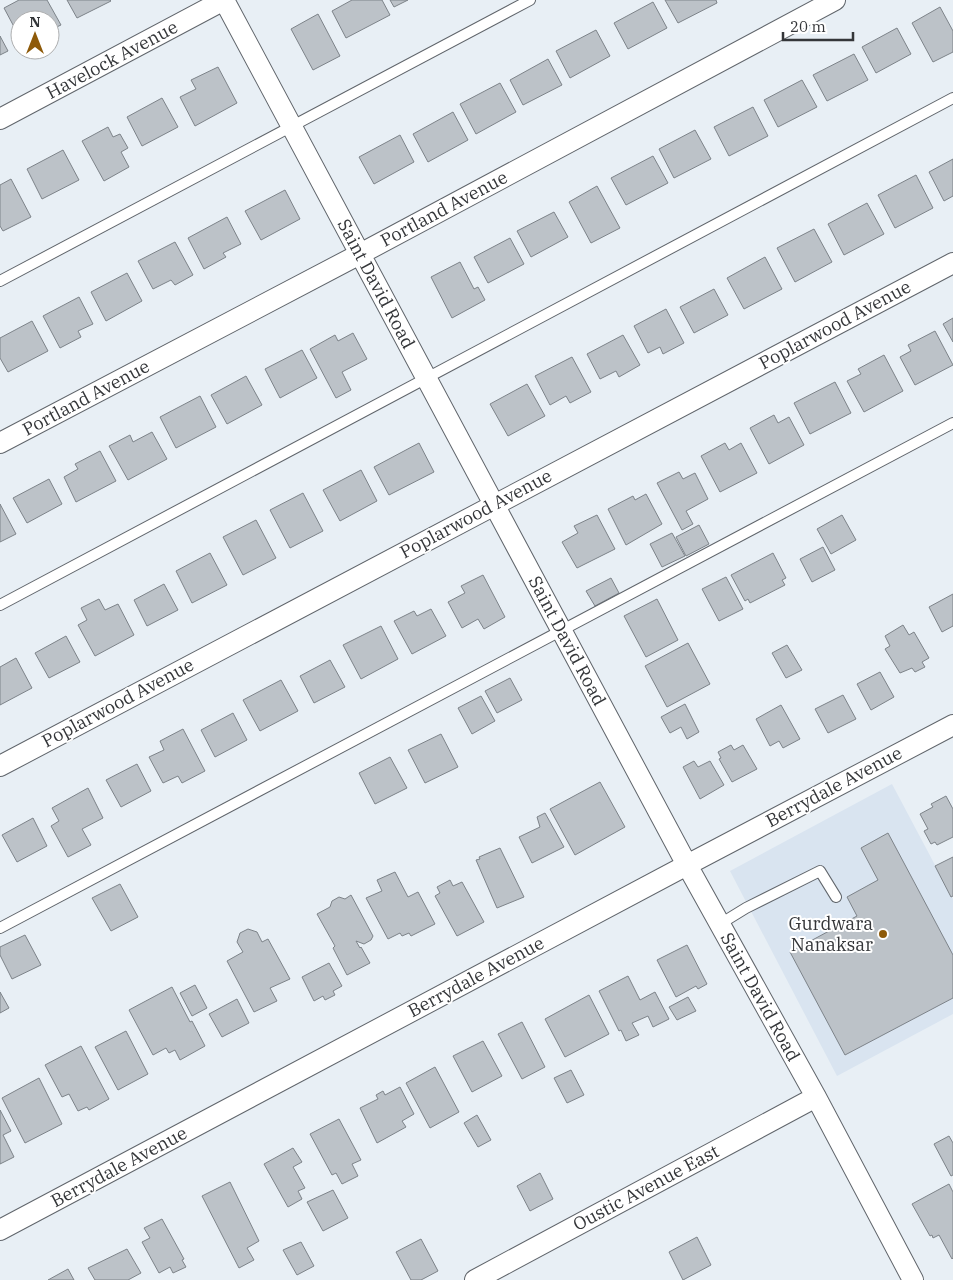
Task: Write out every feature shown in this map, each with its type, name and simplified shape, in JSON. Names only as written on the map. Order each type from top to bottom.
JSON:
[{"type":"street","name":"Havelock Avenue","points":[[0,120],[224,0]]},
{"type":"street","name":"Saint David Road","points":[[224,0],[561,631],[687,865],[816,1097],[913,1280]]},
{"type":"street","name":"Portland Avenue","points":[[0,444],[835,0]]},
{"type":"street","name":"Poplarwood Avenue","points":[[0,766],[953,263]]},
{"type":"street","name":"Berrydale Avenue","points":[[0,1230],[953,725]]},
{"type":"street","name":"Oustic Avenue East","points":[[475,1280],[816,1097]]},
{"type":"lane","points":[[0,281],[530,0]]},
{"type":"lane","points":[[0,605],[953,98]]},
{"type":"lane","points":[[0,928],[953,422]]},
{"type":"lane","points":[[720,924],[746,908],[820,871],[836,896]]},
{"type":"shaded area","points":[[892,784],[953,899],[953,1014],[837,1076],[730,871]]},
{"type":"building","points":[[19,0],[47,0],[53,10],[10,10],[10,19],[4,8]]},
{"type":"building","points":[[67,0],[110,0],[111,1],[77,18]]},
{"type":"building","points":[[352,0],[382,0],[390,15],[346,38],[332,11]]},
{"type":"building","points":[[390,0],[408,0],[394,7]]},
{"type":"building","points":[[665,0],[716,0],[717,3],[678,23]]},
{"type":"building","points":[[653,2],[667,28],[628,49],[614,23]]},
{"type":"building","points":[[940,7],[953,31],[953,52],[933,62],[912,23]]},
{"type":"building","points":[[318,14],[340,56],[313,70],[291,29]]},
{"type":"building","points":[[897,28],[911,54],[876,73],[862,47]]},
{"type":"building","points":[[596,30],[610,56],[570,78],[556,51]]},
{"type":"building","points":[[0,36],[8,51],[0,55]]},
{"type":"building","points":[[854,54],[868,80],[827,101],[813,75]]},
{"type":"building","points":[[548,59],[562,85],[523,105],[510,80]]},
{"type":"building","points":[[218,67],[237,103],[195,126],[180,97],[196,89],[191,80]]},
{"type":"building","points":[[802,80],[817,107],[778,127],[764,100]]},
{"type":"building","points":[[500,83],[516,112],[476,134],[460,104]]},
{"type":"building","points":[[162,98],[178,127],[142,146],[127,117]]},
{"type":"building","points":[[753,107],[768,136],[729,156],[714,127]]},
{"type":"building","points":[[453,112],[468,140],[428,162],[413,134]]},
{"type":"building","points":[[108,127],[113,137],[120,134],[128,148],[121,152],[129,167],[104,181],[82,141]]},
{"type":"building","points":[[695,130],[711,159],[674,178],[659,149]]},
{"type":"building","points":[[400,135],[414,162],[374,184],[359,157]]},
{"type":"building","points":[[63,150],[79,180],[42,199],[27,169]]},
{"type":"building","points":[[653,156],[668,183],[626,205],[611,178]]},
{"type":"building","points":[[953,159],[953,196],[944,201],[929,172]]},
{"type":"building","points":[[916,175],[933,208],[895,228],[878,195]]},
{"type":"building","points":[[11,179],[31,217],[3,231],[0,226],[0,185]]},
{"type":"building","points":[[597,186],[620,228],[591,243],[569,202]]},
{"type":"building","points":[[285,190],[300,219],[261,240],[245,211]]},
{"type":"building","points":[[867,203],[884,234],[844,255],[828,224]]},
{"type":"building","points":[[554,212],[568,237],[531,257],[517,231]]},
{"type":"building","points":[[227,217],[241,244],[223,253],[226,257],[204,269],[188,238]]},
{"type":"building","points":[[814,229],[832,262],[795,282],[777,248]]},
{"type":"building","points":[[510,238],[524,264],[488,283],[474,257]]},
{"type":"building","points":[[175,242],[193,275],[175,285],[171,280],[153,289],[138,261]]},
{"type":"building","points":[[765,257],[782,289],[744,309],[727,278]]},
{"type":"building","points":[[460,262],[474,289],[478,287],[485,300],[452,318],[431,277]]},
{"type":"building","points":[[127,273],[142,301],[106,321],[91,292]]},
{"type":"building","points":[[714,289],[728,315],[694,333],[680,307]]},
{"type":"building","points":[[79,297],[93,324],[78,331],[81,337],[60,348],[43,316]]},
{"type":"building","points":[[666,309],[684,343],[663,354],[660,347],[648,353],[634,326]]},
{"type":"building","points":[[953,318],[953,342],[943,324]]},
{"type":"building","points":[[32,321],[48,351],[8,372],[0,358],[0,338]]},
{"type":"building","points":[[935,331],[953,365],[915,385],[900,357],[911,351],[908,345]]},
{"type":"building","points":[[353,333],[367,359],[342,372],[351,390],[336,398],[310,349],[335,335],[338,341]]},
{"type":"building","points":[[623,335],[640,365],[619,377],[616,371],[600,379],[587,354]]},
{"type":"building","points":[[302,350],[317,378],[280,398],[265,369]]},
{"type":"building","points":[[884,355],[903,391],[864,412],[847,381],[861,374],[858,369]]},
{"type":"building","points":[[572,357],[591,392],[570,403],[566,396],[550,405],[535,376]]},
{"type":"building","points":[[246,376],[262,405],[227,424],[211,395]]},
{"type":"building","points":[[835,382],[851,413],[810,434],[794,403]]},
{"type":"building","points":[[527,384],[545,416],[508,436],[490,404]]},
{"type":"building","points":[[200,396],[216,427],[176,448],[160,417]]},
{"type":"building","points":[[774,415],[778,423],[789,417],[804,445],[769,464],[750,428]]},
{"type":"building","points":[[152,432],[167,459],[128,480],[109,446],[130,435],[133,442]]},
{"type":"building","points":[[419,443],[434,472],[389,495],[374,467]]},
{"type":"building","points":[[725,443],[729,450],[741,443],[757,473],[720,492],[701,456]]},
{"type":"building","points":[[100,451],[116,481],[76,502],[64,477],[78,469],[75,464]]},
{"type":"building","points":[[361,470],[377,501],[340,521],[323,490]]},
{"type":"building","points":[[679,472],[683,479],[695,473],[708,499],[686,511],[693,524],[682,530],[657,483]]},
{"type":"building","points":[[49,479],[62,504],[27,523],[13,498]]},
{"type":"building","points":[[303,493],[323,531],[290,548],[270,510]]},
{"type":"building","points":[[646,494],[662,524],[626,545],[608,509],[633,496],[635,500]]},
{"type":"building","points":[[0,504],[16,534],[0,542]]},
{"type":"building","points":[[597,515],[615,549],[577,568],[562,542],[578,533],[574,526]]},
{"type":"building","points":[[842,515],[856,540],[831,554],[817,529]]},
{"type":"building","points":[[256,520],[276,558],[243,575],[223,537]]},
{"type":"building","points":[[699,525],[709,544],[686,556],[676,537]]},
{"type":"building","points":[[672,533],[685,556],[662,567],[650,544]]},
{"type":"building","points":[[823,547],[835,570],[812,582],[800,559]]},
{"type":"building","points":[[210,553],[227,585],[192,603],[176,571]]},
{"type":"building","points":[[773,553],[786,578],[782,580],[785,585],[750,603],[748,599],[745,601],[731,575]]},
{"type":"building","points":[[483,575],[505,617],[484,629],[478,619],[462,628],[448,602],[465,593],[461,586]]},
{"type":"building","points":[[726,577],[743,609],[719,621],[702,589]]},
{"type":"building","points":[[611,578],[619,593],[595,606],[586,591]]},
{"type":"building","points":[[164,584],[178,610],[147,626],[134,600]]},
{"type":"building","points":[[953,594],[953,626],[942,632],[929,607]]},
{"type":"building","points":[[99,599],[105,610],[118,604],[134,635],[95,656],[78,625],[87,620],[81,608]]},
{"type":"building","points":[[657,599],[678,640],[646,657],[624,616]]},
{"type":"building","points":[[431,609],[446,636],[412,654],[394,621],[414,611],[417,616]]},
{"type":"building","points":[[903,625],[909,635],[914,632],[929,658],[922,662],[925,667],[915,672],[912,668],[900,673],[885,649],[890,646],[885,636]]},
{"type":"building","points":[[381,626],[398,659],[361,679],[343,645]]},
{"type":"building","points":[[66,636],[80,662],[49,678],[35,653]]},
{"type":"building","points":[[688,643],[710,684],[667,707],[645,666]]},
{"type":"building","points":[[787,645],[802,670],[786,678],[772,653]]},
{"type":"building","points":[[16,658],[32,688],[0,705],[0,667]]},
{"type":"building","points":[[330,660],[345,687],[314,703],[300,676]]},
{"type":"building","points":[[880,672],[894,697],[871,710],[857,684]]},
{"type":"building","points":[[510,678],[522,700],[497,713],[485,691]]},
{"type":"building","points":[[281,680],[298,711],[260,731],[243,700]]},
{"type":"building","points":[[843,695],[856,719],[828,733],[815,709]]},
{"type":"building","points":[[481,696],[495,721],[472,734],[458,708]]},
{"type":"building","points":[[685,704],[699,732],[687,739],[681,727],[670,733],[661,717]]},
{"type":"building","points":[[781,705],[800,739],[783,748],[779,741],[770,746],[756,719]]},
{"type":"building","points":[[233,713],[247,740],[215,757],[201,730]]},
{"type":"building","points":[[183,729],[205,771],[182,783],[178,776],[163,783],[149,757],[164,750],[160,741]]},
{"type":"building","points":[[441,734],[458,767],[425,783],[408,750]]},
{"type":"building","points":[[731,745],[734,750],[743,745],[757,769],[732,782],[719,759],[721,758],[718,752]]},
{"type":"building","points":[[390,757],[407,788],[375,804],[359,773]]},
{"type":"building","points":[[694,761],[698,767],[710,761],[724,785],[700,799],[683,767]]},
{"type":"building","points":[[137,764],[151,791],[121,807],[106,780]]},
{"type":"building","points":[[600,782],[625,827],[575,855],[550,809]]},
{"type":"building","points":[[88,788],[103,818],[82,829],[91,845],[68,857],[51,826],[59,821],[52,808]]},
{"type":"building","points":[[946,796],[953,809],[953,837],[937,845],[935,842],[931,844],[924,831],[928,829],[920,814],[933,807],[931,804]]},
{"type":"building","points":[[545,813],[564,847],[532,863],[519,837],[540,827],[537,817]]},
{"type":"building","points":[[33,818],[47,846],[17,862],[2,835]]},
{"type":"building","name":"Gurdwara Nanaksar","points":[[888,833],[953,955],[953,998],[845,1055],[790,952],[857,916],[847,897],[878,880],[861,848]]},
{"type":"building","points":[[500,848],[524,897],[497,908],[476,860]]},
{"type":"building","points":[[953,857],[953,896],[951,897],[935,866]]},
{"type":"building","points":[[395,872],[408,897],[418,892],[435,924],[411,936],[409,933],[402,936],[400,933],[388,939],[366,898],[382,891],[377,880]]},
{"type":"building","points":[[450,880],[453,886],[462,882],[484,922],[457,936],[435,896],[440,893],[437,887]]},
{"type":"building","points":[[120,884],[138,917],[111,931],[92,898]]},
{"type":"building","points":[[351,895],[373,936],[371,940],[364,944],[356,941],[370,963],[347,975],[333,948],[335,946],[317,914],[330,907],[332,901],[339,897],[345,899]]},
{"type":"building","points":[[248,929],[257,932],[262,942],[268,939],[290,979],[270,988],[277,1001],[254,1012],[227,961],[243,952],[237,942],[240,933]]},
{"type":"building","points":[[25,935],[41,965],[12,979],[0,955],[0,947]]},
{"type":"building","points":[[687,945],[707,984],[698,989],[696,986],[676,997],[657,960]]},
{"type":"building","points":[[329,963],[342,986],[333,991],[335,995],[325,1000],[323,996],[314,1001],[302,977]]},
{"type":"building","points":[[628,976],[640,1000],[655,992],[669,1019],[653,1027],[648,1016],[632,1023],[639,1035],[626,1041],[599,991]]},
{"type":"building","points":[[195,985],[207,1008],[192,1016],[180,993]]},
{"type":"building","points":[[172,987],[205,1046],[180,1060],[175,1050],[169,1053],[166,1048],[153,1055],[129,1010]]},
{"type":"building","points":[[0,992],[9,1008],[0,1013]]},
{"type":"building","points":[[589,995],[609,1034],[565,1057],[545,1019]]},
{"type":"building","points":[[688,997],[696,1011],[677,1020],[669,1007]]},
{"type":"building","points":[[237,999],[249,1023],[222,1037],[209,1014]]},
{"type":"building","points":[[522,1022],[545,1067],[522,1079],[498,1034]]},
{"type":"building","points":[[126,1031],[148,1074],[118,1090],[95,1047]]},
{"type":"building","points":[[483,1041],[502,1076],[472,1092],[453,1056]]},
{"type":"building","points":[[81,1046],[109,1099],[89,1110],[87,1107],[78,1111],[69,1094],[62,1097],[45,1065]]},
{"type":"building","points":[[435,1067],[459,1112],[430,1128],[406,1083]]},
{"type":"building","points":[[571,1070],[584,1095],[567,1103],[554,1078]]},
{"type":"building","points":[[39,1078],[62,1124],[25,1143],[2,1098]]},
{"type":"building","points":[[400,1087],[414,1114],[402,1121],[406,1127],[377,1143],[360,1108],[378,1099],[376,1095],[383,1091],[385,1095]]},
{"type":"building","points":[[0,1110],[11,1131],[3,1135],[14,1157],[0,1164]]},
{"type":"building","points":[[477,1115],[491,1140],[478,1147],[464,1123]]},
{"type":"building","points":[[339,1119],[361,1160],[352,1164],[358,1176],[342,1184],[336,1173],[332,1175],[310,1134]]},
{"type":"building","points":[[949,1136],[953,1143],[953,1175],[951,1176],[934,1144]]},
{"type":"building","points":[[293,1148],[302,1162],[293,1167],[305,1188],[298,1191],[302,1199],[288,1207],[264,1164]]},
{"type":"building","points":[[540,1173],[553,1199],[530,1211],[517,1186]]},
{"type":"building","points":[[230,1182],[259,1241],[247,1248],[254,1260],[239,1268],[202,1196]]},
{"type":"building","points":[[949,1184],[953,1192],[952,1259],[939,1235],[933,1238],[932,1235],[930,1236],[912,1204]]},
{"type":"building","points":[[333,1190],[348,1218],[323,1231],[307,1202]]},
{"type":"building","points":[[162,1219],[184,1259],[182,1260],[186,1267],[173,1273],[170,1267],[159,1273],[142,1242],[150,1238],[144,1228]]},
{"type":"building","points":[[697,1237],[711,1265],[683,1280],[669,1252]]},
{"type":"building","points":[[421,1239],[438,1271],[421,1280],[411,1280],[396,1252]]},
{"type":"building","points":[[301,1242],[314,1266],[297,1275],[283,1250]]},
{"type":"building","points":[[127,1249],[141,1273],[128,1280],[95,1280],[88,1268]]},
{"type":"building","points":[[68,1269],[74,1280],[48,1280]]},
{"type":"place","name":"Gurdwara Nanaksar","points":[[883,934]]}]
